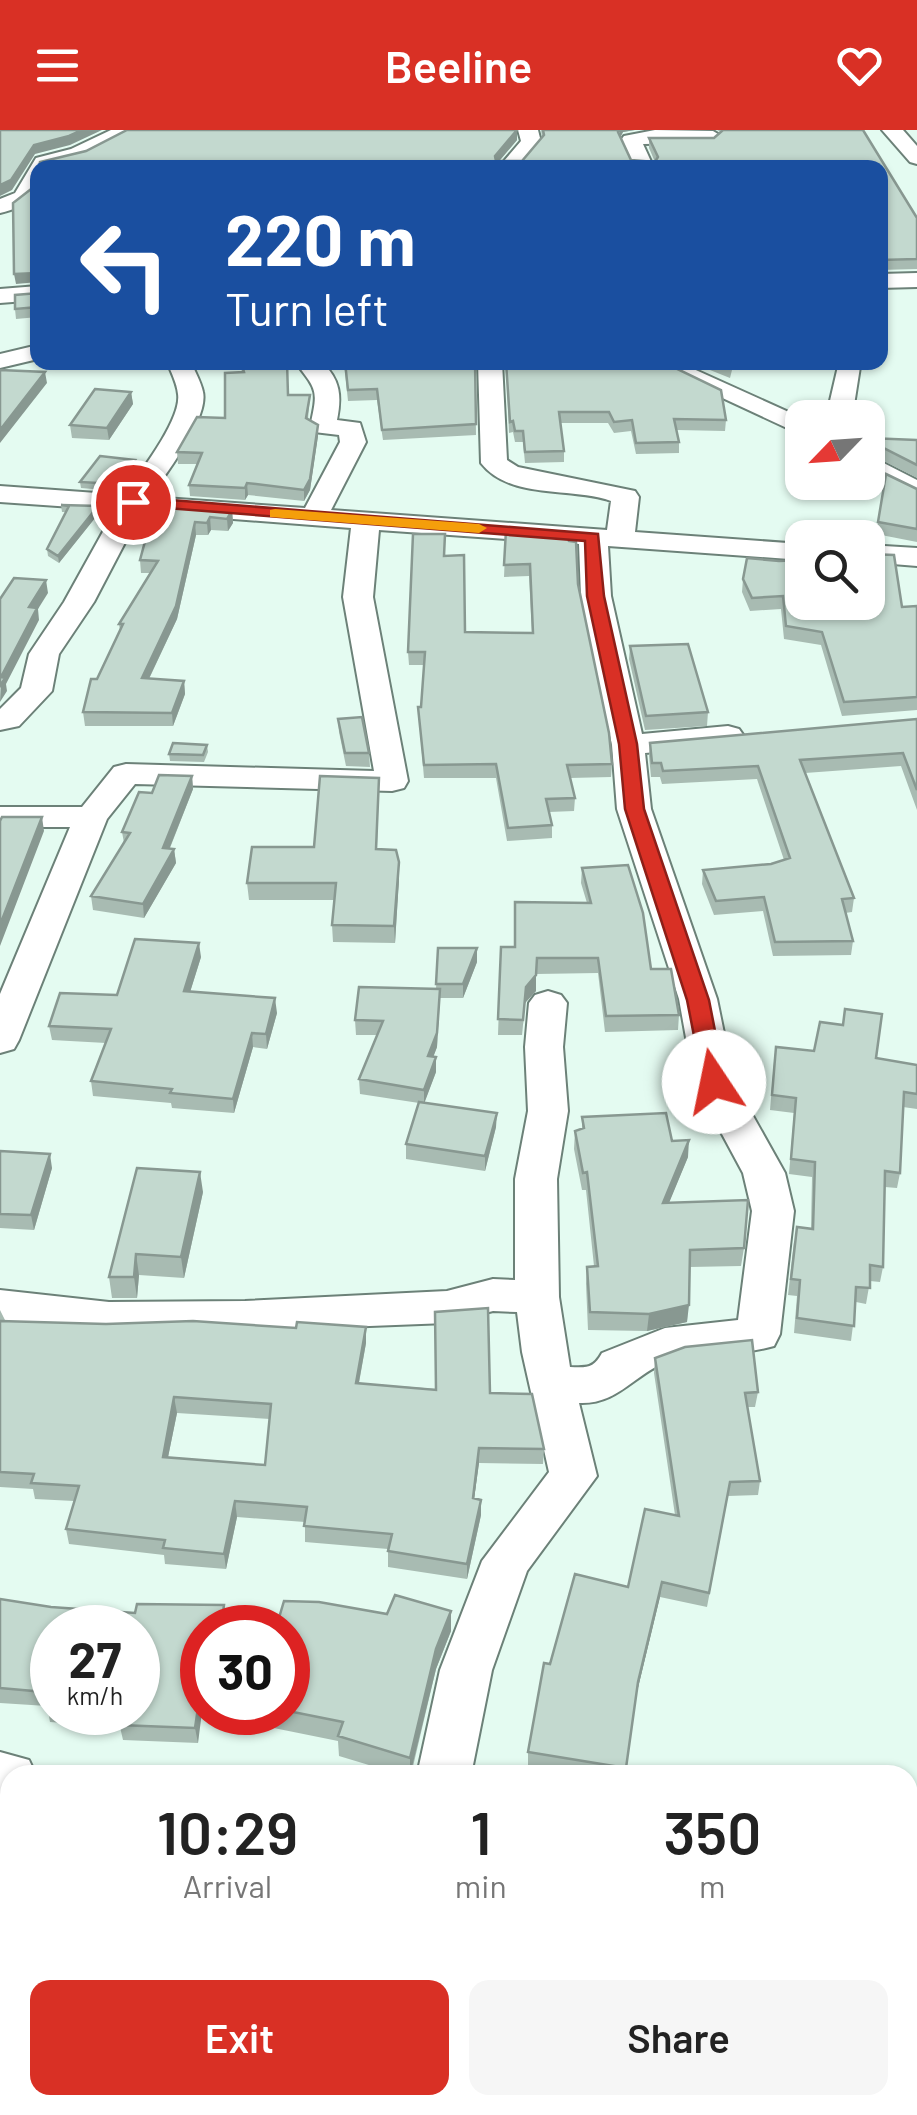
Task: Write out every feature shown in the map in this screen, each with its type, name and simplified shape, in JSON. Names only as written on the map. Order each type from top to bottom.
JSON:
[{"type":"street","points":[[52,160],[78,153],[126,130]]},
{"type":"street","points":[[515,160],[531,142],[528,130]]},
{"type":"street","points":[[892,130],[917,158]]},
{"type":"street","points":[[640,160],[630,140],[660,136],[716,140]]},
{"type":"street","points":[[0,208],[30,201]]},
{"type":"street","points":[[888,281],[917,283]]},
{"type":"street","points":[[0,296],[30,294]]},
{"type":"street","points":[[0,361],[30,354]]},
{"type":"street","points":[[0,720],[8,719],[36,690],[44,654],[80,602],[133,502],[168,452],[191,403],[182,370]]},
{"type":"street","points":[[314,516],[353,442],[351,428],[324,427],[326,379],[316,370]]},
{"type":"street","points":[[490,370],[494,463],[517,476],[603,487],[625,497],[606,539],[596,596],[628,744],[634,809],[698,1000],[714,1082],[764,1173],[773,1211],[758,1334],[665,1344],[618,1365],[613,1376],[592,1386],[552,1384]]},
{"type":"street","points":[[675,370],[785,419]]},
{"type":"street","points":[[842,400],[848,370]]},
{"type":"street","points":[[885,473],[917,492]]},
{"type":"street","points":[[0,494],[785,551]]},
{"type":"street","points":[[0,1040],[91,817],[126,774],[392,781],[358,598],[366,520]]},
{"type":"street","points":[[885,555],[917,556]]},
{"type":"street","points":[[628,744],[760,734]]},
{"type":"street","points":[[0,816],[91,817]]},
{"type":"street","points":[[446,1765],[466,1670],[506,1561],[573,1476],[537,1297],[536,1179],[548,1111],[544,1047],[548,1002]]},
{"type":"street","points":[[0,1306],[108,1319],[245,1317],[446,1307],[492,1295],[537,1297]]},
{"type":"building","points":[[0,130],[82,130],[34,145],[11,180],[0,185]]},
{"type":"building","points":[[127,130],[517,130],[496,160],[48,160],[86,151]]},
{"type":"building","points":[[543,130],[618,132],[631,160],[523,160],[544,135]]},
{"type":"building","points":[[723,130],[863,130],[881,160],[656,160],[649,138],[714,138]]},
{"type":"building","points":[[888,171],[917,218],[917,259],[888,260]]},
{"type":"building","points":[[30,190],[30,273],[14,274],[13,203]]},
{"type":"building","points":[[30,294],[30,308],[15,309],[15,295]]},
{"type":"building","points":[[0,370],[45,372],[0,430]]},
{"type":"building","points":[[287,370],[288,395],[310,395],[306,418],[318,425],[310,479],[304,490],[247,483],[245,488],[189,485],[202,453],[177,452],[197,417],[225,418],[225,373]]},
{"type":"building","points":[[346,370],[475,370],[476,424],[382,430],[377,389],[348,390]]},
{"type":"building","points":[[507,370],[680,370],[721,390],[726,420],[674,419],[679,442],[636,443],[632,420],[614,422],[609,412],[559,412],[564,451],[525,452],[523,431],[515,431],[513,421],[510,422]]},
{"type":"building","points":[[95,389],[131,392],[107,428],[70,425]]},
{"type":"building","points":[[885,439],[917,440],[917,465],[885,449]]},
{"type":"building","points":[[100,456],[135,460],[116,484],[80,482]]},
{"type":"building","points":[[886,474],[917,489],[917,529],[878,520],[882,500],[885,500]]},
{"type":"building","points":[[61,505],[98,506],[58,556],[47,549],[69,506]]},
{"type":"building","points":[[162,505],[232,510],[227,519],[210,517],[207,523],[195,522],[176,606],[142,678],[184,681],[172,713],[83,712],[91,679],[97,679],[123,624],[119,624],[158,561],[140,560],[147,534]]},
{"type":"building","points":[[506,530],[569,535],[569,541],[576,542],[578,584],[609,733],[612,764],[567,765],[575,798],[546,799],[552,825],[508,828],[496,764],[424,765],[418,707],[425,652],[408,652],[413,534],[445,534],[444,556],[464,555],[465,632],[533,633],[530,564],[504,565]]},
{"type":"building","points":[[885,555],[894,555],[902,607],[917,606],[917,697],[844,702],[822,632],[786,626],[785,620],[885,620]]},
{"type":"building","points":[[747,558],[785,561],[785,616],[783,596],[752,598],[743,579]]},
{"type":"building","points":[[14,578],[46,580],[29,607],[37,608],[0,686],[0,599]]},
{"type":"building","points":[[688,644],[708,712],[646,716],[630,646]]},
{"type":"building","points":[[362,717],[369,753],[345,753],[338,719]]},
{"type":"building","points":[[917,719],[917,790],[903,753],[800,760],[854,898],[842,899],[853,941],[775,942],[764,897],[716,901],[703,870],[771,864],[790,858],[758,766],[663,771],[661,763],[652,763],[650,743]]},
{"type":"building","points":[[173,743],[207,745],[203,755],[169,754]]},
{"type":"building","points":[[159,775],[192,776],[163,848],[174,849],[143,904],[91,896],[130,833],[122,832],[139,792],[152,793]]},
{"type":"building","points":[[320,776],[379,778],[376,849],[396,850],[399,862],[394,926],[332,925],[336,883],[247,883],[252,847],[314,847]]},
{"type":"building","points":[[2,817],[42,817],[0,925],[0,821]]},
{"type":"building","points":[[628,865],[643,913],[651,969],[671,969],[679,1015],[606,1016],[598,958],[537,958],[536,975],[526,987],[523,1020],[498,1019],[501,947],[515,947],[515,902],[591,903],[582,868]]},
{"type":"building","points":[[135,939],[199,943],[184,991],[275,998],[266,1034],[252,1033],[233,1099],[91,1081],[111,1029],[49,1026],[60,993],[117,995]]},
{"type":"building","points":[[438,948],[477,948],[463,984],[436,984]]},
{"type":"building","points":[[359,987],[440,989],[437,1033],[428,1056],[436,1057],[424,1090],[359,1079],[383,1021],[355,1020]]},
{"type":"building","points":[[845,1009],[882,1014],[876,1058],[917,1065],[917,1094],[904,1092],[900,1173],[885,1171],[883,1267],[870,1265],[870,1288],[856,1287],[854,1326],[797,1318],[800,1280],[791,1279],[797,1227],[813,1229],[815,1162],[791,1159],[796,1098],[772,1095],[776,1047],[814,1051],[820,1022],[843,1025]]},
{"type":"building","points":[[419,1102],[497,1113],[485,1156],[406,1144]]},
{"type":"building","points":[[666,1113],[672,1141],[689,1140],[663,1203],[748,1200],[744,1248],[690,1250],[689,1305],[649,1314],[590,1312],[587,1267],[598,1266],[587,1172],[583,1173],[575,1131],[584,1128],[582,1117]]},
{"type":"building","points":[[0,1151],[50,1154],[31,1215],[0,1214]]},
{"type":"building","points":[[137,1168],[200,1172],[181,1257],[136,1254],[134,1277],[109,1277]]},
{"type":"building","points":[[488,1308],[490,1393],[532,1394],[544,1449],[479,1448],[473,1498],[481,1500],[467,1564],[388,1551],[392,1534],[304,1526],[307,1507],[235,1501],[224,1554],[163,1548],[165,1540],[66,1529],[79,1486],[31,1483],[34,1474],[0,1472],[0,1321],[193,1321],[296,1328],[297,1322],[366,1327],[356,1383],[436,1390],[435,1312]],"holes":[[[174,1397],[271,1404],[265,1465],[163,1457]]]},
{"type":"building","points":[[752,1340],[758,1392],[745,1393],[760,1481],[730,1482],[709,1593],[662,1582],[638,1682],[626,1765],[528,1752],[544,1663],[550,1664],[575,1574],[628,1587],[645,1509],[679,1516],[655,1358],[685,1347]]},
{"type":"building","points":[[395,1595],[451,1611],[436,1649],[410,1758],[338,1736],[343,1722],[310,1715],[310,1605],[283,1605],[284,1601],[319,1602],[387,1614]]},
{"type":"building","points":[[0,1599],[38,1605],[30,1605],[30,1691],[0,1688]]},
{"type":"building","points":[[137,1604],[224,1605],[180,1605],[180,1727],[160,1727],[160,1605]]},
{"type":"slow traffic","points":[[275,513],[479,528]]},
{"type":"route","points":[[133,502],[593,537],[596,596],[628,744],[634,809],[698,1000],[714,1082]]}]
